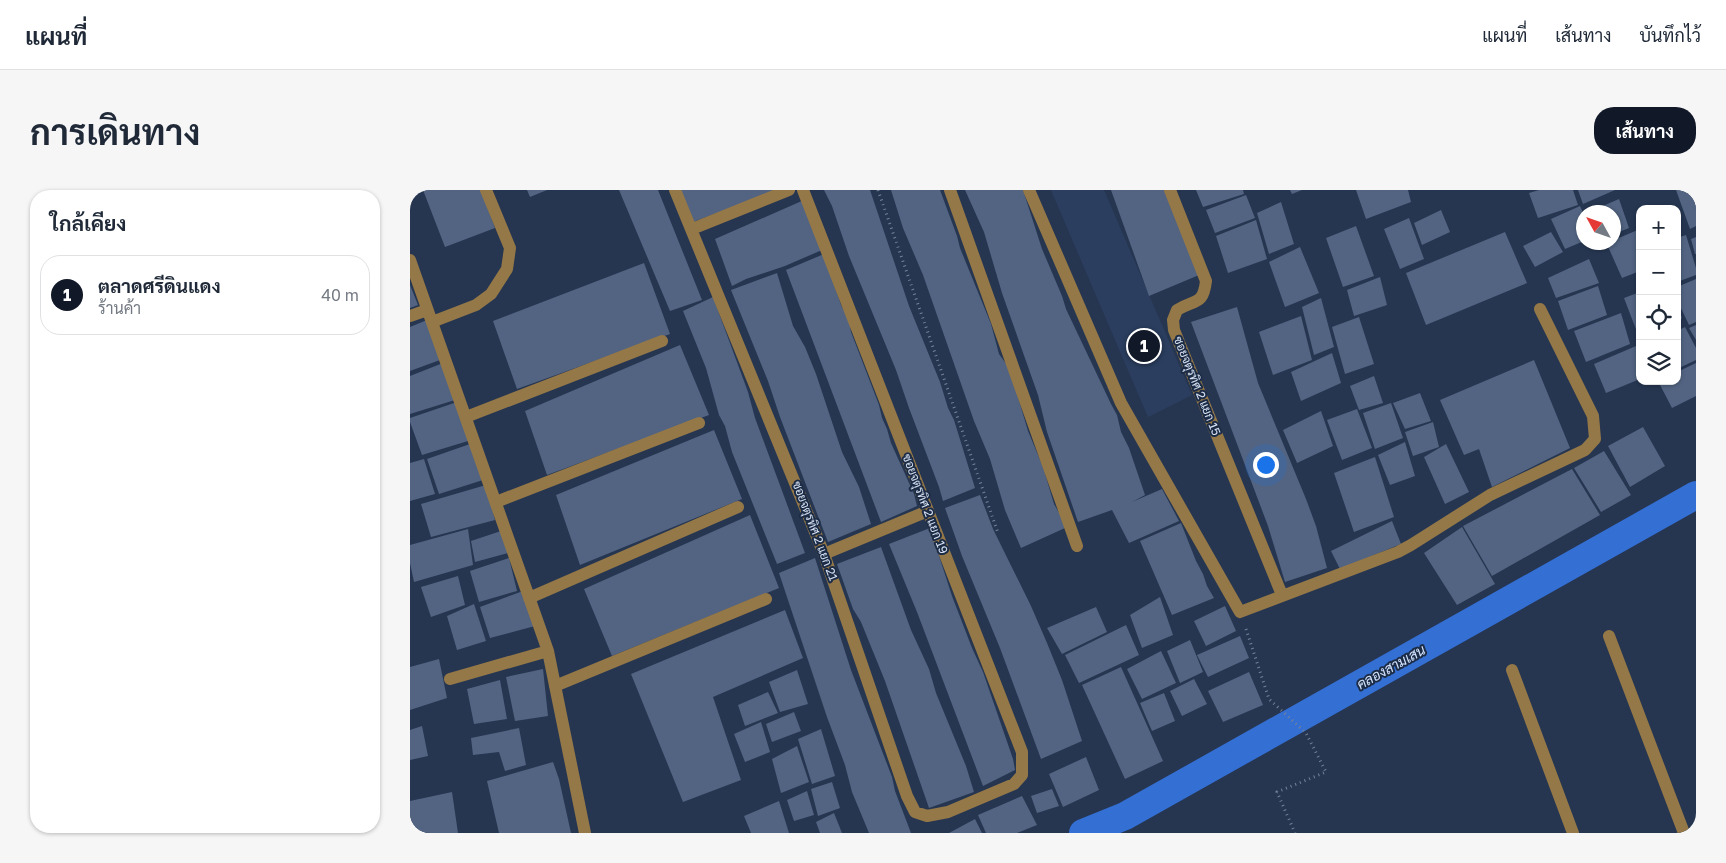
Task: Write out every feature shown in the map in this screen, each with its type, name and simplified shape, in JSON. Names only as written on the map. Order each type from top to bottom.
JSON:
[{"type":"street","points":[[410,316],[430,316],[476,305],[491,294],[507,269],[510,248],[486,190]]},
{"type":"street","name":"ซอยจตุรทิศ 2 แยก 21","points":[[675,190],[824,554],[907,796],[915,812],[927,816],[948,812],[981,798]]},
{"type":"street","points":[[692,229],[789,190]]},
{"type":"street","name":"ซอยจตุรทิศ 2 แยก 19","points":[[803,190],[1022,752],[1022,775],[1014,784],[981,798]]},
{"type":"street","points":[[950,190],[1077,546]]},
{"type":"street","points":[[1029,190],[1120,403],[1240,612],[1398,552],[1490,495],[1585,450],[1595,439],[1592,416],[1540,309]]},
{"type":"street","name":"ซอยจตุรทิศ 2 แยก 15","points":[[1170,190],[1206,281],[1204,294],[1200,300],[1176,310],[1173,320],[1174,330],[1282,595]]},
{"type":"street","points":[[410,260],[548,651],[585,833]]},
{"type":"street","points":[[466,417],[662,341]]},
{"type":"street","points":[[496,502],[699,423]]},
{"type":"street","points":[[529,598],[738,507]]},
{"type":"street","points":[[824,554],[928,511]]},
{"type":"street","points":[[555,686],[766,599]]},
{"type":"street","points":[[1609,636],[1684,833]]},
{"type":"street","points":[[450,679],[548,651]]},
{"type":"street","points":[[1512,670],[1573,833]]},
{"type":"path","points":[[878,190],[998,533]]},
{"type":"path","points":[[1240,612],[1269,699],[1306,733],[1326,772],[1278,792],[1295,833]]},
{"type":"shaded area","points":[[1051,190],[1104,190],[1192,395],[1148,417]]},
{"type":"building","points":[[423,190],[481,190],[495,228],[445,247]]},
{"type":"building","points":[[527,190],[547,190],[530,197]]},
{"type":"building","points":[[619,190],[658,190],[702,300],[670,311]]},
{"type":"building","points":[[681,190],[778,190],[693,222]]},
{"type":"building","points":[[824,190],[870,190],[909,306],[954,420],[975,488],[943,501],[896,370]]},
{"type":"building","points":[[891,190],[940,190],[960,248],[991,324],[999,354],[1007,365],[1012,377],[1028,431],[1043,467],[1054,504],[1065,528],[1021,548],[1005,510],[990,459],[974,421],[923,275],[903,228]]},
{"type":"building","points":[[965,190],[1023,190],[1042,249],[1066,309],[1117,415],[1121,432],[1129,448],[1145,495],[1132,502],[1162,489],[1179,521],[1129,543],[1112,510],[1078,522],[1047,432],[1038,395],[1002,293],[984,232]]},
{"type":"building","points":[[1111,190],[1164,190],[1199,275],[1149,296]]},
{"type":"building","points":[[1196,190],[1243,190],[1244,194],[1203,207]]},
{"type":"building","points":[[1290,190],[1302,190],[1292,194]]},
{"type":"building","points":[[1356,190],[1408,190],[1411,202],[1366,219]]},
{"type":"building","points":[[1539,190],[1573,190],[1578,205],[1538,218],[1529,193]]},
{"type":"building","points":[[1578,190],[1615,190],[1583,204]]},
{"type":"building","points":[[1676,190],[1696,190],[1696,226],[1690,229]]},
{"type":"building","points":[[1246,195],[1255,218],[1215,233],[1206,210]]},
{"type":"building","points":[[1619,199],[1629,228],[1621,231],[1621,205],[1605,205]]},
{"type":"building","points":[[804,200],[822,250],[732,286],[715,239]]},
{"type":"building","points":[[1281,202],[1294,244],[1269,254],[1257,213]]},
{"type":"building","points":[[1576,208],[1576,244],[1565,249],[1551,219]]},
{"type":"building","points":[[1441,210],[1450,232],[1422,245],[1414,223]]},
{"type":"building","points":[[1409,218],[1424,259],[1400,269],[1384,229]]},
{"type":"building","points":[[1256,220],[1267,259],[1228,273],[1216,236]]},
{"type":"building","points":[[1356,226],[1374,276],[1343,287],[1326,238]]},
{"type":"building","points":[[1636,231],[1636,273],[1622,278],[1610,250],[1621,250],[1621,237]]},
{"type":"building","points":[[1505,232],[1527,283],[1426,325],[1406,273]]},
{"type":"building","points":[[1551,232],[1563,252],[1535,267],[1523,246]]},
{"type":"building","points":[[1686,235],[1696,268],[1696,275],[1681,281],[1681,250],[1681,237]]},
{"type":"building","points":[[1696,237],[1696,254],[1695,254],[1691,239]]},
{"type":"building","points":[[1300,247],[1319,293],[1285,307],[1269,262]]},
{"type":"building","points":[[824,254],[841,305],[849,319],[851,332],[879,405],[891,443],[914,494],[917,506],[881,522],[786,270]]},
{"type":"building","points":[[1589,259],[1599,283],[1556,298],[1548,278]]},
{"type":"building","points":[[644,263],[670,334],[517,389],[493,321]]},
{"type":"building","points":[[777,273],[793,326],[805,347],[816,374],[842,452],[859,487],[871,524],[828,542],[768,381],[731,290]]},
{"type":"building","points":[[1380,277],[1387,305],[1354,316],[1347,290]]},
{"type":"building","points":[[1696,279],[1696,322],[1689,325],[1681,308],[1681,285]]},
{"type":"building","points":[[410,285],[418,305],[410,308]]},
{"type":"building","points":[[1598,286],[1607,315],[1568,330],[1558,301]]},
{"type":"building","points":[[1636,294],[1636,329],[1624,298]]},
{"type":"building","points":[[713,297],[805,553],[777,564],[732,452],[706,368],[683,311]]},
{"type":"building","points":[[1321,298],[1334,347],[1314,355],[1302,307]]},
{"type":"building","points":[[1237,307],[1258,383],[1306,499],[1316,526],[1327,568],[1285,582],[1268,526],[1191,322]]},
{"type":"building","points":[[1621,313],[1630,344],[1586,362],[1574,331]]},
{"type":"building","points":[[1301,316],[1312,360],[1273,375],[1259,332]]},
{"type":"building","points":[[1359,317],[1374,364],[1345,374],[1332,327]]},
{"type":"building","points":[[427,320],[440,360],[410,371],[410,327]]},
{"type":"building","points":[[1696,325],[1696,340],[1689,328]]},
{"type":"building","points":[[1685,327],[1696,348],[1696,360],[1681,367],[1681,340],[1681,329]]},
{"type":"building","points":[[680,345],[709,415],[547,475],[525,411]]},
{"type":"building","points":[[1636,346],[1636,381],[1606,393],[1594,364]]},
{"type":"building","points":[[1332,353],[1341,383],[1301,401],[1291,372]]},
{"type":"building","points":[[1534,360],[1570,448],[1492,487],[1479,449],[1464,455],[1440,400]]},
{"type":"building","points":[[443,363],[455,400],[410,414],[410,376]]},
{"type":"building","points":[[1696,363],[1696,396],[1672,408],[1660,385],[1681,385],[1681,370]]},
{"type":"building","points":[[1374,376],[1383,403],[1359,410],[1350,386]]},
{"type":"building","points":[[1420,393],[1431,421],[1405,429],[1393,403]]},
{"type":"building","points":[[457,402],[468,441],[422,455],[410,418]]},
{"type":"building","points":[[1391,403],[1403,438],[1375,449],[1363,413]]},
{"type":"building","points":[[1357,409],[1372,448],[1342,460],[1327,420]]},
{"type":"building","points":[[1321,411],[1333,446],[1297,463],[1283,430]]},
{"type":"building","points":[[1433,422],[1439,447],[1413,456],[1405,432]]},
{"type":"building","points":[[1643,427],[1665,466],[1630,487],[1608,446]]},
{"type":"building","points":[[714,430],[742,499],[580,565],[556,495]]},
{"type":"building","points":[[1405,442],[1415,476],[1390,485],[1378,455]]},
{"type":"building","points":[[470,444],[483,480],[439,494],[427,459]]},
{"type":"building","points":[[1446,444],[1469,492],[1445,504],[1424,457]]},
{"type":"building","points":[[1604,451],[1631,495],[1601,512],[1574,468]]},
{"type":"building","points":[[1375,457],[1394,517],[1354,532],[1334,473]]},
{"type":"building","points":[[424,459],[435,494],[410,501],[410,463]]},
{"type":"building","points":[[1572,469],[1600,515],[1492,576],[1463,526]]},
{"type":"building","points":[[486,485],[495,520],[431,537],[421,504]]},
{"type":"building","points":[[980,495],[993,529],[1047,643],[1062,680],[1082,741],[1041,759],[945,508]]},
{"type":"building","points":[[750,515],[779,588],[612,656],[584,589]]},
{"type":"building","points":[[1392,521],[1401,544],[1340,569],[1331,551]]},
{"type":"building","points":[[1181,523],[1207,586],[1214,598],[1172,615],[1140,541]]},
{"type":"building","points":[[1462,527],[1495,584],[1457,605],[1424,553]]},
{"type":"building","points":[[930,528],[952,596],[983,672],[1013,759],[1015,770],[983,786],[889,544]]},
{"type":"building","points":[[468,529],[473,565],[414,582],[410,563],[410,545]]},
{"type":"building","points":[[501,531],[508,553],[475,562],[471,541]]},
{"type":"building","points":[[881,547],[911,630],[929,669],[936,693],[966,766],[974,792],[929,808],[885,681],[861,622],[853,609],[837,564]]},
{"type":"building","points":[[509,558],[517,591],[479,602],[470,571]]},
{"type":"building","points":[[815,558],[851,670],[892,777],[895,791],[911,833],[869,833],[852,792],[845,765],[779,573]]},
{"type":"building","points":[[458,576],[465,605],[431,617],[421,587]]},
{"type":"building","points":[[523,591],[535,626],[490,638],[480,607]]},
{"type":"building","points":[[1160,597],[1173,635],[1142,648],[1130,615]]},
{"type":"building","points":[[474,604],[486,641],[457,650],[447,616]]},
{"type":"building","points":[[1225,606],[1236,631],[1206,646],[1194,621]]},
{"type":"building","points":[[1096,607],[1107,632],[1062,654],[1047,628]]},
{"type":"building","points":[[785,610],[803,658],[713,697],[741,780],[683,802],[631,674]]},
{"type":"building","points":[[1126,625],[1139,655],[1079,683],[1065,655]]},
{"type":"building","points":[[1240,636],[1249,658],[1208,677],[1197,655]]},
{"type":"building","points":[[1190,640],[1203,672],[1180,683],[1167,651]]},
{"type":"building","points":[[1161,651],[1176,683],[1142,699],[1127,669]]},
{"type":"building","points":[[439,659],[447,698],[410,710],[410,667]]},
{"type":"building","points":[[1121,667],[1163,761],[1125,779],[1082,685]]},
{"type":"building","points":[[543,669],[548,716],[515,721],[506,677]]},
{"type":"building","points":[[797,670],[808,704],[780,712],[769,682]]},
{"type":"building","points":[[1249,672],[1263,705],[1223,722],[1208,691]]},
{"type":"building","points":[[1194,679],[1207,704],[1182,716],[1170,691]]},
{"type":"building","points":[[500,680],[507,719],[474,724],[467,689]]},
{"type":"building","points":[[768,692],[778,713],[745,726],[738,705]]},
{"type":"building","points":[[1164,693],[1175,721],[1152,731],[1140,703]]},
{"type":"building","points":[[794,712],[801,731],[772,742],[766,724]]},
{"type":"building","points":[[761,722],[770,752],[745,762],[734,734]]},
{"type":"building","points":[[422,726],[428,756],[410,760],[410,730]]},
{"type":"building","points":[[519,728],[526,765],[505,771],[499,752],[473,755],[471,738]]},
{"type":"building","points":[[821,729],[835,776],[812,784],[798,739]]},
{"type":"building","points":[[797,746],[809,782],[781,793],[772,759]]},
{"type":"building","points":[[1086,757],[1099,790],[1063,807],[1049,774]]},
{"type":"building","points":[[553,762],[559,779],[571,833],[499,833],[487,781]]},
{"type":"building","points":[[832,782],[840,808],[818,816],[811,789]]},
{"type":"building","points":[[1052,789],[1059,806],[1037,813],[1031,796]]},
{"type":"building","points":[[807,791],[814,815],[794,821],[787,800]]},
{"type":"building","points":[[452,792],[458,833],[410,833],[410,801]]},
{"type":"building","points":[[1022,796],[1037,825],[1017,833],[986,833],[978,815]]},
{"type":"building","points":[[779,801],[789,833],[751,833],[744,816]]},
{"type":"building","points":[[834,813],[842,833],[820,833],[816,822]]},
{"type":"building","points":[[975,819],[982,833],[949,833]]},
{"type":"waterway","name":"คลองสามเสน","points":[[1083,833],[1125,816],[1696,495]]},
{"type":"place","name":"ตลาดศรีดินแดง","points":[[1144,346]]}]
